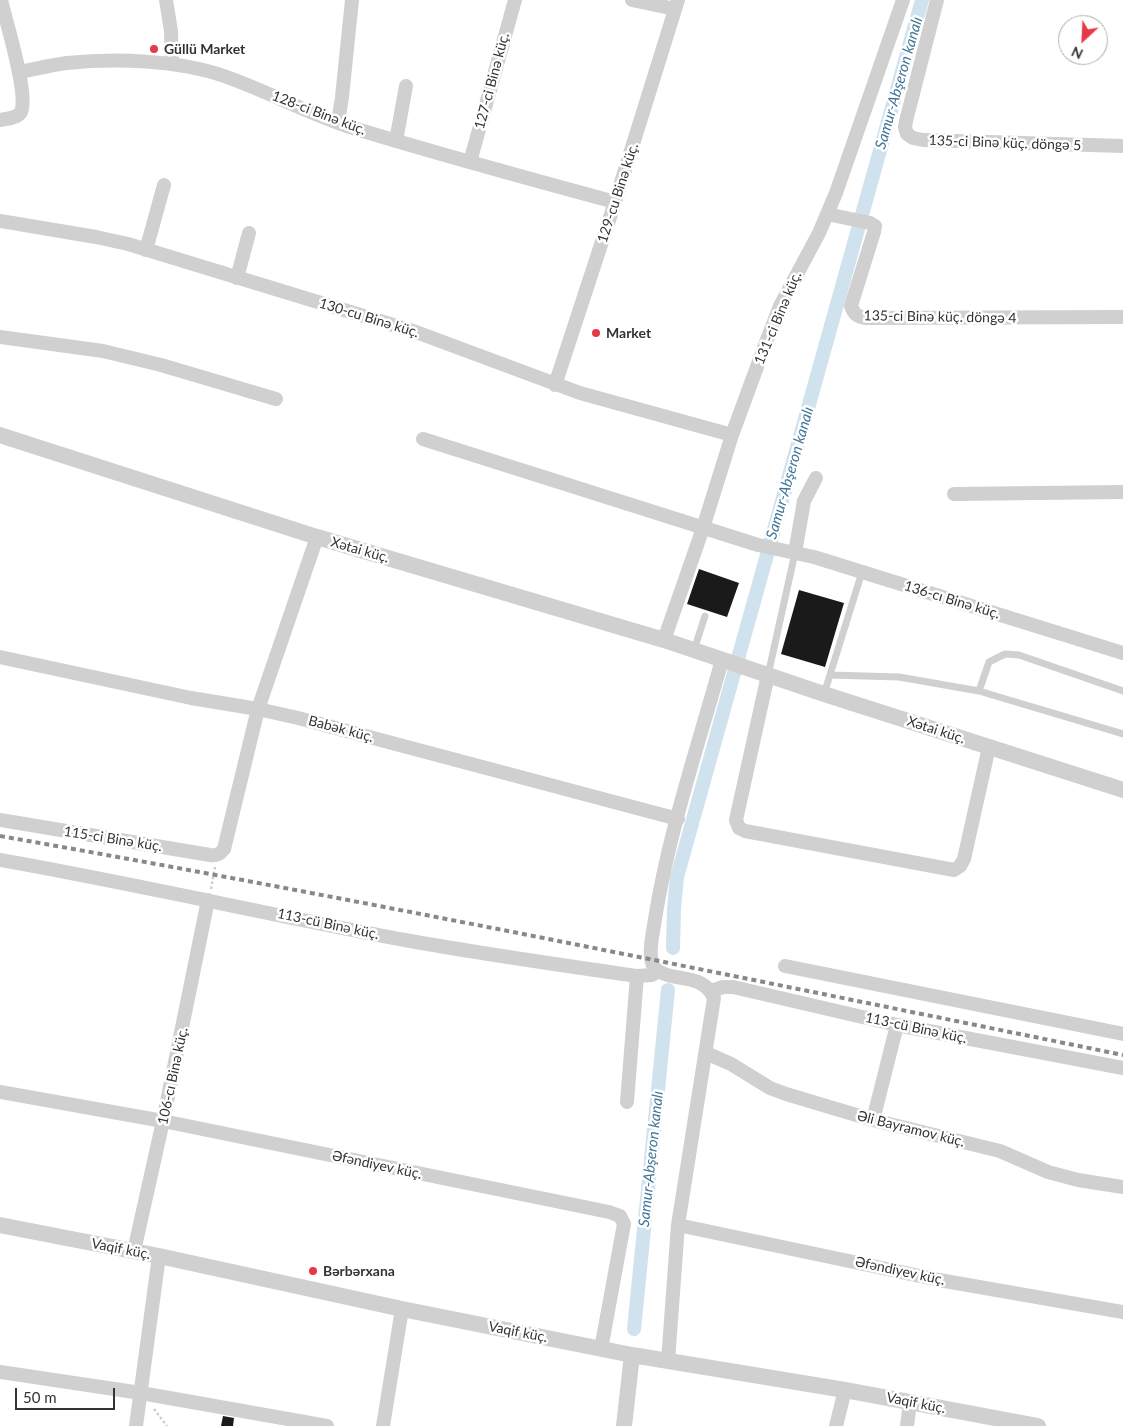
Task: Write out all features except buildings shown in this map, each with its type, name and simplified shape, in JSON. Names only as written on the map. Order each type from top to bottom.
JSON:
[{"type":"street","points":[[0,120],[16,117],[20,112],[22,95],[19,72],[1,0]]},
{"type":"street","points":[[166,0],[171,31],[172,63]]},
{"type":"street","points":[[338,123],[352,0]]},
{"type":"street","name":"127-ci Binə küç.","points":[[470,162],[515,0]]},
{"type":"street","points":[[632,0],[676,5]]},
{"type":"street","name":"131-ci Binə küç.","points":[[664,640],[732,435],[780,306],[827,214],[903,0]]},
{"type":"street","name":"135-ci Binə küç. döngə 5","points":[[937,0],[905,127],[906,134],[923,140],[1123,146]]},
{"type":"street","name":"129-cu Binə küç.","points":[[555,385],[615,202],[676,5]]},
{"type":"street","name":"128-ci Binə küç.","points":[[19,72],[66,63],[86,62],[172,63],[194,67],[222,76],[338,123],[615,202]]},
{"type":"street","points":[[396,141],[406,86]]},
{"type":"street","points":[[146,250],[164,185]]},
{"type":"street","name":"135-ci Binə küç. döngə 4","points":[[827,214],[870,223],[875,226],[851,306],[853,312],[858,317],[1123,317]]},
{"type":"street","name":"130-cu Binə küç.","points":[[0,221],[96,237],[146,250],[416,332],[555,385],[732,435]]},
{"type":"street","points":[[237,278],[249,233]]},
{"type":"street","points":[[0,337],[103,351],[161,365],[276,399]]},
{"type":"street","name":"Xətai küç.","points":[[0,435],[318,537],[664,640],[824,694],[1123,790]]},
{"type":"street","name":"136-cı Binə küç.","points":[[423,439],[702,528],[758,545],[814,557],[1123,653]]},
{"type":"street","points":[[794,553],[804,501],[816,478]]},
{"type":"street","points":[[954,494],[1123,492]]},
{"type":"street","points":[[220,852],[258,709],[318,537]]},
{"type":"street","name":"Babək küç.","points":[[0,657],[191,698],[258,709],[449,757],[678,819]]},
{"type":"street","points":[[668,1361],[678,1225],[714,998],[708,987],[700,983],[658,971],[654,968],[651,959],[654,926],[667,857],[722,660]]},
{"type":"street","points":[[768,675],[736,820],[739,828],[745,831],[954,870],[960,866],[964,859],[989,747]]},
{"type":"street","name":"115-ci Binə küç.","points":[[0,820],[220,852]]},
{"type":"street","name":"113-cü Binə küç.","points":[[0,860],[84,874],[403,940],[488,955],[638,976],[658,971]]},
{"type":"street","name":"106-cı Binə küç.","points":[[134,1251],[164,1121],[208,900]]},
{"type":"street","points":[[785,966],[1123,1034]]},
{"type":"street","points":[[627,1102],[638,976]]},
{"type":"street","name":"113-cü Binə küç.","points":[[711,991],[724,987],[733,987],[897,1025],[1123,1068]]},
{"type":"street","points":[[873,1120],[897,1025]]},
{"type":"street","name":"Əli Bayramov küç.","points":[[706,1053],[731,1064],[770,1088],[873,1120],[1000,1151],[1048,1172],[1078,1180],[1123,1187]]},
{"type":"street","name":"Əfəndiyev küç.","points":[[0,1092],[164,1121],[609,1212],[620,1216],[624,1224],[601,1349]]},
{"type":"street","name":"Vaqif küç.","points":[[0,1225],[159,1256],[402,1309],[601,1349],[845,1390],[1038,1426]]},
{"type":"street","name":"Əfəndiyev küç.","points":[[678,1225],[939,1280],[1123,1312]]},
{"type":"street","points":[[136,1426],[159,1256]]},
{"type":"street","points":[[383,1426],[402,1309]]},
{"type":"street","points":[[624,1426],[632,1355]]},
{"type":"street","points":[[0,1372],[141,1393],[327,1426]]},
{"type":"street","points":[[836,1426],[845,1390]]},
{"type":"street","points":[[907,1426],[910,1402]]},
{"type":"lane","points":[[768,675],[794,553]]},
{"type":"lane","points":[[824,694],[862,572]]},
{"type":"lane","points":[[694,651],[705,616]]},
{"type":"lane","points":[[979,691],[989,662],[1005,654],[1019,655],[1123,692]]},
{"type":"lane","points":[[830,675],[899,677],[979,691],[1123,734]]},
{"type":"path","points":[[208,900],[220,852]]},
{"type":"waterway","name":"Samur-Abşeron kanalı","points":[[673,948],[677,877],[922,0]]},
{"type":"waterway","name":"Samur-Abşeron kanalı","points":[[634,1329],[668,990]]},
{"type":"railway","points":[[0,836],[422,914],[1123,1055]]},
{"type":"place","name":"Güllü Market","points":[[154,49]]},
{"type":"place","name":"Market","points":[[596,333]]},
{"type":"place","name":"Bərbərxana","points":[[313,1271]]}]
